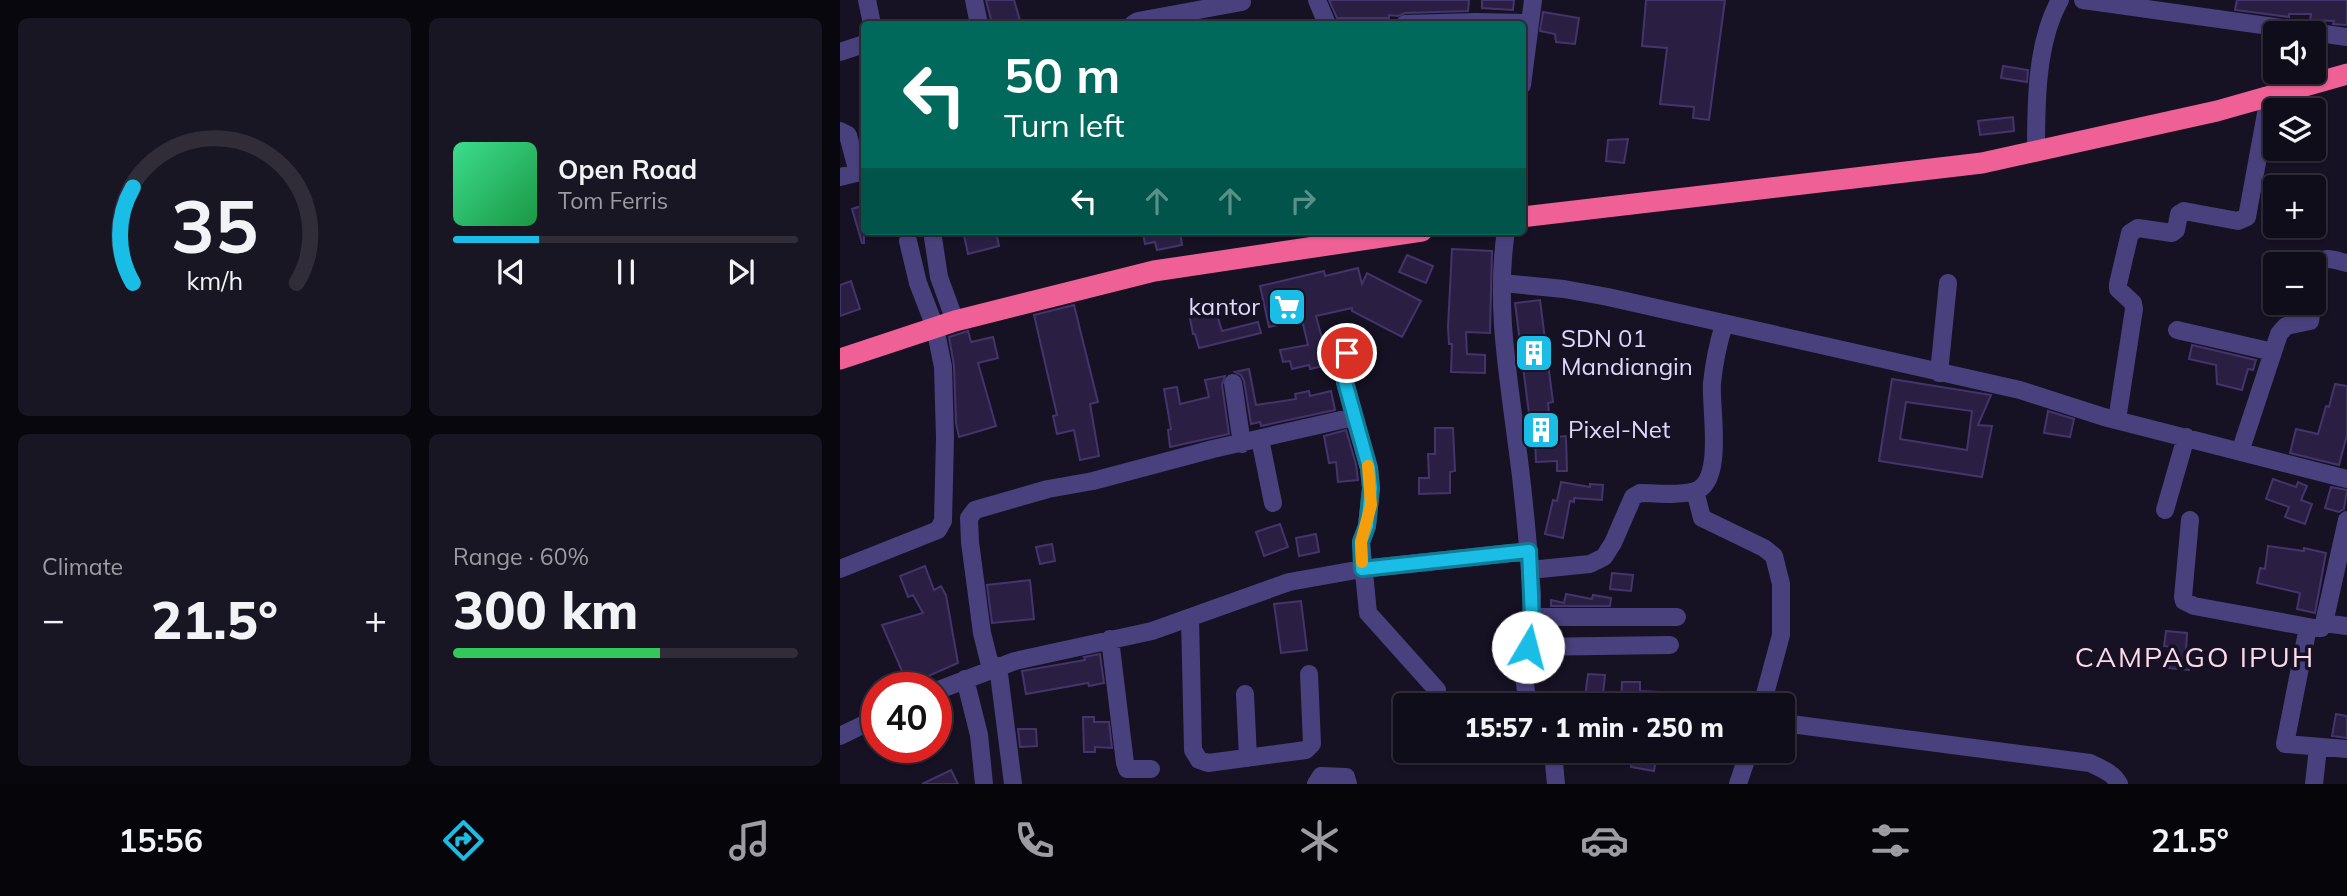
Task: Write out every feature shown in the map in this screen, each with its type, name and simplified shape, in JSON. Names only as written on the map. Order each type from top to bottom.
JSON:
[{"type":"highway","points":[[1526,217],[1982,163],[2217,111],[2347,74]]},
{"type":"highway","points":[[840,359],[945,324],[1154,271],[1395,235]]},
{"type":"street","points":[[867,0],[871,21]]},
{"type":"street","points":[[974,0],[978,21]]},
{"type":"street","points":[[1317,0],[1326,21]]},
{"type":"street","points":[[1526,54],[1533,0]]},
{"type":"street","points":[[2036,151],[2036,95],[2045,44],[2054,10],[2060,0]]},
{"type":"street","points":[[2083,0],[2149,5],[2347,37]]},
{"type":"street","points":[[1138,21],[1242,2]]},
{"type":"street","points":[[1526,23],[1530,23]]},
{"type":"street","points":[[840,51],[861,45]]},
{"type":"street","points":[[2117,420],[2134,309],[2133,303],[2118,289],[2130,233],[2138,228],[2172,233],[2176,230],[2179,214],[2184,211],[2238,221],[2247,217],[2269,97]]},
{"type":"street","points":[[840,131],[848,135],[854,174]]},
{"type":"street","points":[[840,569],[938,530],[942,526],[945,324],[933,235]]},
{"type":"street","points":[[1506,235],[1502,283],[1504,348],[1530,570],[1532,617],[1525,682],[1527,693]]},
{"type":"street","points":[[908,241],[918,283],[945,324]]},
{"type":"street","points":[[2326,258],[2347,262]]},
{"type":"street","points":[[1502,283],[1564,289],[2020,390],[2117,420],[2347,479]]},
{"type":"street","points":[[1939,373],[1948,283]]},
{"type":"street","points":[[2241,452],[2279,334],[2286,326],[2310,321],[2311,315]]},
{"type":"street","points":[[1530,570],[1590,564],[1604,557],[1633,498],[1640,493],[1695,491],[1704,486],[1712,467],[1712,386],[1716,352],[1724,324]]},
{"type":"street","points":[[2177,330],[2273,352]]},
{"type":"street","points":[[1348,338],[1345,382],[1369,468],[1371,488],[1367,526],[1361,542],[1368,612],[1437,690]]},
{"type":"street","points":[[1233,383],[1242,444]]},
{"type":"street","points":[[1013,784],[995,667],[975,590],[970,542],[971,513],[986,505],[1048,489],[1093,481],[1354,417]]},
{"type":"street","points":[[2165,510],[2186,437]]},
{"type":"street","points":[[1260,439],[1273,503]]},
{"type":"street","points":[[1695,491],[1702,518],[1764,548],[1774,556],[1781,584],[1781,635],[1765,693]]},
{"type":"street","points":[[2190,520],[2184,601],[2194,606],[2316,625],[2347,626]]},
{"type":"street","points":[[2347,520],[2285,744],[2347,749]]},
{"type":"street","points":[[952,684],[995,667],[1043,653],[1152,631],[1289,582],[1362,569],[1529,551]]},
{"type":"street","points":[[1532,617],[1677,617]]},
{"type":"street","points":[[1189,618],[1193,750],[1199,760],[1208,763],[1306,750],[1312,744],[1309,674]]},
{"type":"street","points":[[1110,639],[1125,763],[1128,769],[1151,769]]},
{"type":"street","points":[[1528,647],[1670,645]]},
{"type":"street","points":[[965,679],[979,735],[984,784]]},
{"type":"street","points":[[1245,694],[1248,758]]},
{"type":"street","points":[[1795,725],[2090,764],[2104,770],[2117,779],[2119,784]]},
{"type":"street","points":[[840,736],[861,726]]},
{"type":"street","points":[[2314,784],[2318,748]]},
{"type":"street","points":[[1554,763],[1556,784]]},
{"type":"street","points":[[1738,784],[1745,763]]},
{"type":"street","points":[[1316,784],[1321,776],[1341,776],[1346,777],[1348,784]]},
{"type":"building","points":[[986,0],[1014,0],[1020,21],[991,21]]},
{"type":"building","points":[[1329,0],[1469,0],[1468,11],[1405,13],[1398,16],[1389,15],[1389,18],[1337,18]]},
{"type":"building","points":[[1482,0],[1514,0],[1513,10],[1482,8]]},
{"type":"building","points":[[1646,0],[1725,0],[1709,120],[1693,118],[1694,107],[1660,104],[1667,48],[1642,46]]},
{"type":"building","points":[[2237,0],[2347,0],[2347,25],[2333,24],[2334,21],[2310,20],[2311,14],[2289,14],[2289,17],[2235,10]]},
{"type":"building","points":[[1543,12],[1579,18],[1575,44],[1556,42],[1555,34],[1540,31]]},
{"type":"building","points":[[2003,66],[2028,70],[2027,82],[2001,78]]},
{"type":"building","points":[[2013,117],[2014,131],[1980,135],[1978,121]]},
{"type":"building","points":[[1628,139],[1624,163],[1606,161],[1608,140]]},
{"type":"building","points":[[861,206],[861,235],[864,235],[864,243],[862,243],[852,209]]},
{"type":"building","points":[[964,235],[997,235],[999,246],[968,254]]},
{"type":"building","points":[[1143,235],[1181,235],[1182,245],[1157,250],[1155,242],[1145,244]]},
{"type":"building","points":[[1452,249],[1492,251],[1490,333],[1466,332],[1467,354],[1485,355],[1485,373],[1451,372],[1452,344],[1449,344],[1448,327]]},
{"type":"building","points":[[1407,255],[1433,266],[1426,283],[1399,272]]},
{"type":"building","points":[[1358,268],[1362,284],[1367,273],[1421,301],[1402,337],[1352,311],[1352,308],[1316,316],[1323,342],[1333,339],[1335,362],[1310,369],[1309,365],[1292,369],[1290,361],[1283,362],[1280,350],[1308,345],[1302,320],[1269,327],[1260,286],[1324,271],[1325,276]]},
{"type":"building","points":[[851,281],[860,309],[840,316],[840,285]]},
{"type":"building","name":"SDN 01 Mandiangin","points":[[1540,300],[1553,402],[1548,403],[1552,444],[1557,443],[1557,437],[1566,436],[1567,471],[1557,471],[1557,461],[1536,462],[1515,303]]},
{"type":"building","points":[[1213,302],[1222,331],[1258,322],[1261,333],[1199,348],[1188,308]]},
{"type":"building","points":[[1074,305],[1098,402],[1090,404],[1099,456],[1080,460],[1074,430],[1057,434],[1053,416],[1057,415],[1034,315]]},
{"type":"building","points":[[968,331],[971,342],[993,337],[998,358],[978,363],[996,426],[959,437],[949,337]]},
{"type":"building","points":[[2192,345],[2256,360],[2253,370],[2248,369],[2242,390],[2217,384],[2216,365],[2189,359]]},
{"type":"building","points":[[1249,369],[1256,405],[1296,399],[1295,394],[1309,391],[1310,396],[1331,391],[1335,410],[1261,426],[1260,422],[1251,424],[1244,381],[1241,375],[1235,372]]},
{"type":"building","points":[[1225,376],[1222,385],[1229,434],[1170,447],[1168,430],[1171,429],[1164,389],[1177,387],[1180,404],[1209,397],[1205,380]]},
{"type":"building","points":[[1892,379],[1991,395],[1978,425],[1992,426],[1982,477],[1879,461]],"holes":[[[1906,402],[1972,411],[1967,450],[1900,439]]]},
{"type":"building","points":[[2335,384],[2347,386],[2347,435],[2339,465],[2290,453],[2296,429],[2318,434]]},
{"type":"building","points":[[2048,411],[2074,419],[2070,437],[2044,433]]},
{"type":"building","points":[[1435,428],[1453,428],[1455,471],[1450,472],[1450,493],[1419,494],[1419,478],[1429,478],[1428,454],[1435,454]]},
{"type":"building","points":[[1346,430],[1358,480],[1338,482],[1336,462],[1329,463],[1324,436]]},
{"type":"building","points":[[2273,479],[2296,487],[2298,482],[2307,486],[2301,500],[2312,504],[2305,524],[2285,517],[2289,507],[2266,499]]},
{"type":"building","points":[[1561,482],[1590,487],[1590,484],[1603,485],[1602,500],[1574,498],[1574,502],[1570,501],[1563,538],[1545,534],[1553,500],[1557,501]]},
{"type":"building","points":[[2331,487],[2347,490],[2344,509],[2339,512],[2325,508]]},
{"type":"building","points":[[1280,524],[1288,547],[1264,556],[1256,532]]},
{"type":"building","points":[[1316,534],[1319,552],[1299,556],[1296,538]]},
{"type":"building","points":[[1052,544],[1055,561],[1040,564],[1036,547]]},
{"type":"building","points":[[2268,546],[2304,551],[2304,548],[2326,553],[2315,613],[2297,609],[2300,593],[2257,583],[2260,568],[2265,569]]},
{"type":"building","points":[[925,566],[934,590],[941,586],[946,595],[958,663],[938,672],[902,672],[882,625],[923,613],[913,595],[908,597],[900,576]]},
{"type":"building","points":[[1612,573],[1633,575],[1631,591],[1610,589]]},
{"type":"building","points":[[1030,580],[1034,619],[992,623],[987,585]]},
{"type":"building","points":[[1566,594],[1592,599],[1593,595],[1611,598],[1610,606],[1551,606],[1551,600],[1564,603]]},
{"type":"building","points":[[1301,601],[1307,650],[1281,653],[1274,604]]},
{"type":"building","points":[[2166,631],[2187,633],[2189,670],[2169,668],[2171,647],[2164,646]]},
{"type":"building","points":[[1100,654],[1104,683],[1089,686],[1088,683],[1026,694],[1022,671],[1085,660],[1084,657]]},
{"type":"building","points":[[1588,674],[1605,675],[1603,693],[1586,693]]},
{"type":"building","points":[[1622,682],[1640,682],[1640,691],[1660,692],[1660,693],[1622,693]]},
{"type":"building","points":[[2336,714],[2347,716],[2347,738],[2332,736]]},
{"type":"building","points":[[1083,717],[1094,717],[1094,722],[1109,722],[1112,748],[1095,747],[1095,752],[1084,752]]},
{"type":"building","points":[[1018,729],[1036,729],[1037,746],[1020,747]]},
{"type":"building","points":[[1632,763],[1655,763],[1654,771],[1631,767]]},
{"type":"building","points":[[951,770],[958,784],[922,784]]},
{"type":"slow traffic","points":[[1362,562],[1361,542],[1371,505],[1368,466]]},
{"type":"place","name":"kantor","points":[[1287,307]]},
{"type":"place","name":"SDN 01 Mandiangin","points":[[1534,353]]},
{"type":"place","name":"Pixel-Net","points":[[1541,430]]},
{"type":"district","name":"CAMPAGO IPUH","points":[[2195,657]]},
{"type":"route","points":[[1347,353],[1345,382],[1369,468],[1371,488],[1371,505],[1361,542],[1362,569],[1529,551],[1532,617],[1528,647]]}]
